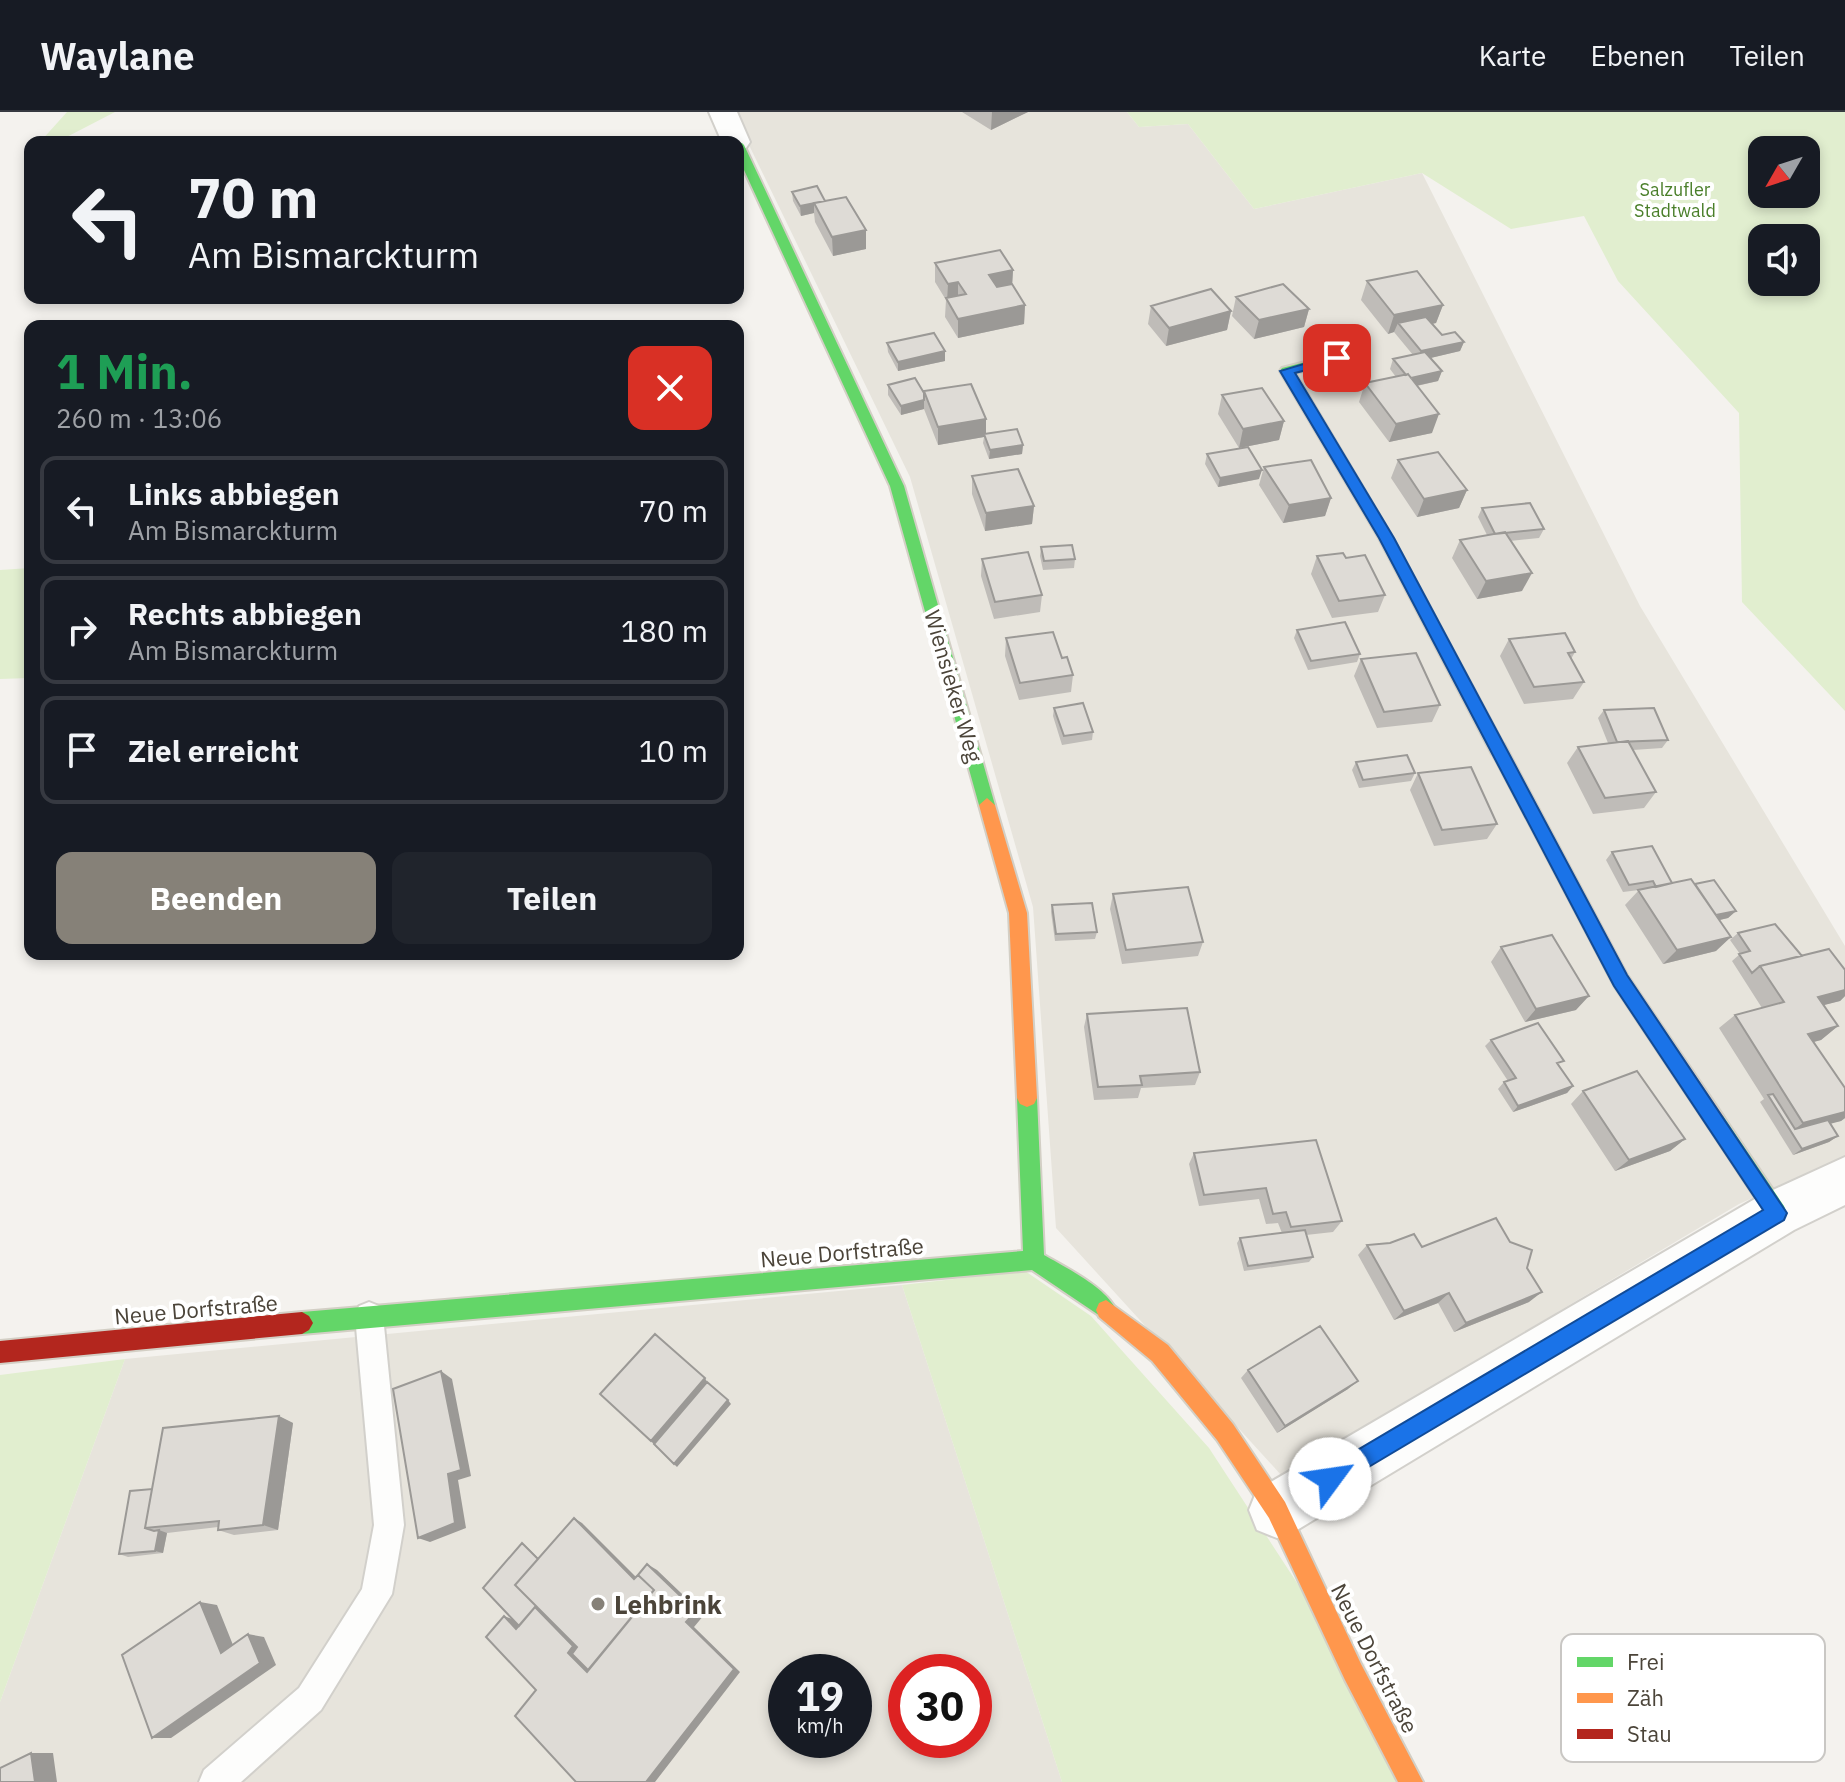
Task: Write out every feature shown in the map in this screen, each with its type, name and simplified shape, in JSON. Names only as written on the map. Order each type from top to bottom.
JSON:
[{"type":"street","name":"Wiensieker Weg","points":[[723,112],[734,136]]},
{"type":"street","name":"Wiensieker Weg","points":[[744,159],[897,486],[1018,913],[1034,1260]]},
{"type":"street","points":[[1337,358],[1287,371],[1386,538],[1621,981],[1777,1213]]},
{"type":"street","points":[[1277,1510],[1777,1213],[1845,1180]]},
{"type":"street","name":"Neue Dorfstraße","points":[[0,1352],[369,1316],[1034,1260],[1082,1290],[1160,1353],[1225,1432],[1277,1510],[1353,1672],[1411,1782]]},
{"type":"lane","points":[[216,1782],[310,1699],[376,1594],[389,1525],[369,1316]]},
{"type":"shaded area","points":[[733,112],[1127,112],[1139,127],[1188,124],[1254,209],[1422,173],[1640,606],[1845,946],[1845,1157],[1739,1204],[1282,1476],[1056,1228],[1033,907],[910,477]]},
{"type":"shaded area","points":[[902,1285],[1062,1782],[0,1782],[0,1702],[125,1359]]},
{"type":"green space","points":[[67,112],[115,112],[69,136],[45,136]]},
{"type":"green space","name":"Salzufler Stadtwald","points":[[1127,112],[1845,112],[1845,711],[1742,602],[1739,413],[1618,281],[1584,216],[1511,229],[1422,173],[1254,209],[1188,124],[1139,127]]},
{"type":"green space","points":[[24,568],[24,678],[0,679],[0,570]]},
{"type":"green space","points":[[1025,1271],[1091,1316],[1209,1448],[1303,1592],[1402,1782],[1062,1782],[902,1285]]},
{"type":"green space","points":[[125,1359],[0,1702],[0,1375]]},
{"type":"building","points":[[817,186],[825,201],[800,206],[792,192]]},
{"type":"building","points":[[846,197],[866,230],[832,237],[814,203]]},
{"type":"building","points":[[1000,250],[1013,270],[989,275],[997,287],[1012,284],[1025,305],[958,319],[946,298],[966,294],[958,282],[948,284],[935,263]]},
{"type":"building","points":[[1417,271],[1443,305],[1394,315],[1367,281]]},
{"type":"building","points":[[1283,284],[1309,309],[1259,320],[1236,297]]},
{"type":"building","points":[[1211,289],[1231,311],[1169,328],[1151,306]]},
{"type":"building","points":[[1426,317],[1442,335],[1455,332],[1464,342],[1421,351],[1398,323]]},
{"type":"building","points":[[934,333],[945,351],[898,362],[887,343]]},
{"type":"building","points":[[1425,352],[1442,371],[1411,378],[1393,359]]},
{"type":"building","points":[[1408,374],[1439,414],[1396,424],[1365,383]]},
{"type":"building","points":[[915,378],[924,393],[924,400],[901,406],[888,385]]},
{"type":"building","points":[[971,384],[986,419],[938,427],[924,391]]},
{"type":"building","points":[[1262,388],[1284,421],[1243,429],[1222,395]]},
{"type":"building","points":[[1017,429],[1023,445],[990,450],[984,434]]},
{"type":"building","points":[[1248,447],[1262,470],[1220,478],[1207,454]]},
{"type":"building","points":[[1438,452],[1467,490],[1424,499],[1398,460]]},
{"type":"building","points":[[1311,460],[1331,498],[1289,505],[1264,467]]},
{"type":"building","points":[[1018,469],[1034,506],[986,513],[972,476]]},
{"type":"building","points":[[1530,503],[1544,529],[1495,534],[1482,508]]},
{"type":"building","points":[[1505,532],[1532,573],[1486,581],[1460,540]]},
{"type":"building","points":[[1072,545],[1075,559],[1044,561],[1041,547]]},
{"type":"building","points":[[1028,552],[1042,595],[995,602],[982,559]]},
{"type":"building","points":[[1343,553],[1346,558],[1365,555],[1385,595],[1339,601],[1317,556]]},
{"type":"building","points":[[1345,622],[1360,654],[1311,661],[1297,630]]},
{"type":"building","points":[[1053,632],[1062,658],[1067,657],[1073,675],[1020,683],[1006,638]]},
{"type":"building","points":[[1565,633],[1575,652],[1568,653],[1584,682],[1534,687],[1509,639]]},
{"type":"building","points":[[1416,653],[1440,705],[1384,712],[1361,659]]},
{"type":"building","points":[[1083,703],[1093,732],[1064,736],[1054,708]]},
{"type":"building","points":[[1654,708],[1668,740],[1617,742],[1604,710]]},
{"type":"building","points":[[1628,741],[1656,792],[1605,798],[1578,747]]},
{"type":"building","points":[[1407,755],[1415,773],[1363,780],[1356,762]]},
{"type":"building","points":[[1471,767],[1497,824],[1442,830],[1418,773]]},
{"type":"building","points":[[1652,846],[1672,883],[1656,887],[1653,881],[1629,885],[1612,852]]},
{"type":"building","points":[[1691,879],[1731,937],[1677,950],[1638,890]]},
{"type":"building","points":[[1714,880],[1736,911],[1716,915],[1695,884]]},
{"type":"building","points":[[1188,887],[1203,942],[1126,950],[1113,894]]},
{"type":"building","points":[[1092,903],[1097,932],[1056,934],[1052,905]]},
{"type":"building","points":[[1775,924],[1802,956],[1760,966],[1752,973],[1739,954],[1750,951],[1738,933]]},
{"type":"building","points":[[1552,935],[1589,996],[1536,1009],[1501,947]]},
{"type":"building","points":[[1829,949],[1845,970],[1845,990],[1818,997],[1838,1026],[1808,1034],[1845,1088],[1845,1112],[1803,1123],[1735,1015],[1784,1002],[1760,966]]},
{"type":"building","points":[[1187,1008],[1200,1072],[1140,1076],[1142,1085],[1098,1087],[1087,1014]]},
{"type":"building","points":[[1538,1023],[1564,1061],[1557,1063],[1573,1086],[1518,1106],[1504,1082],[1516,1078],[1491,1040]]},
{"type":"building","points":[[1637,1071],[1685,1139],[1629,1160],[1583,1091]]},
{"type":"building","points":[[1773,1094],[1795,1129],[1828,1120],[1838,1136],[1802,1149],[1768,1095]]},
{"type":"building","points":[[1316,1140],[1342,1221],[1291,1227],[1286,1212],[1273,1214],[1266,1188],[1204,1195],[1194,1153]]},
{"type":"building","points":[[1496,1218],[1510,1242],[1532,1250],[1527,1268],[1542,1292],[1466,1323],[1449,1293],[1404,1311],[1367,1245],[1390,1243],[1414,1234],[1422,1247]]},
{"type":"building","points":[[1305,1230],[1313,1257],[1248,1266],[1240,1238]]},
{"type":"building","points":[[1320,1326],[1358,1381],[1285,1426],[1248,1370]]},
{"type":"building","points":[[655,1334],[705,1378],[651,1441],[600,1394]]},
{"type":"building","points":[[441,1371],[461,1470],[448,1474],[455,1523],[418,1538],[393,1389]]},
{"type":"building","points":[[707,1382],[728,1400],[674,1464],[654,1444]]},
{"type":"building","points":[[279,1416],[263,1525],[218,1530],[219,1521],[145,1528],[163,1428]]},
{"type":"building","points":[[152,1489],[145,1528],[159,1530],[155,1551],[119,1554],[130,1491]]},
{"type":"building","name":"Lehbrink","points":[[574,1518],[634,1579],[638,1575],[654,1590],[588,1670],[572,1654],[577,1647],[515,1585]]},
{"type":"building","points":[[522,1543],[538,1559],[515,1585],[538,1608],[535,1607],[519,1626],[483,1588]]},
{"type":"building","points":[[647,1564],[696,1611],[686,1622],[734,1669],[646,1782],[576,1782],[515,1716],[536,1690],[486,1637],[504,1616],[516,1629],[535,1607],[573,1646],[568,1653],[587,1672],[654,1590],[638,1575]]},
{"type":"building","points":[[200,1602],[221,1653],[248,1634],[260,1663],[152,1738],[122,1655]]},
{"type":"building","points":[[31,1753],[35,1782],[0,1782],[0,1768]]},
{"type":"traffic: fast","points":[[744,158],[897,486],[987,805]]},
{"type":"traffic: fast","points":[[1337,358],[1287,371],[1386,538],[1498,749]]},
{"type":"traffic: fast","points":[[1027,1098],[1034,1260]]},
{"type":"traffic: fast","points":[[1716,1122],[1777,1213]]},
{"type":"traffic: fast","points":[[302,1323],[1034,1260],[1082,1290],[1106,1310]]},
{"type":"traffic: slow","points":[[1498,749],[1621,981],[1716,1122]]},
{"type":"traffic: slow","points":[[987,805],[1018,913],[1027,1098]]},
{"type":"traffic: slow","points":[[1106,1310],[1160,1353],[1225,1432],[1277,1510],[1353,1672],[1411,1782]]},
{"type":"traffic: jam","points":[[0,1352],[302,1323]]},
{"type":"place","name":"Lehbrink","points":[[598,1604]]},
{"type":"route","points":[[1330,1479],[1777,1213],[1621,981],[1386,538],[1287,371],[1337,358]]}]
